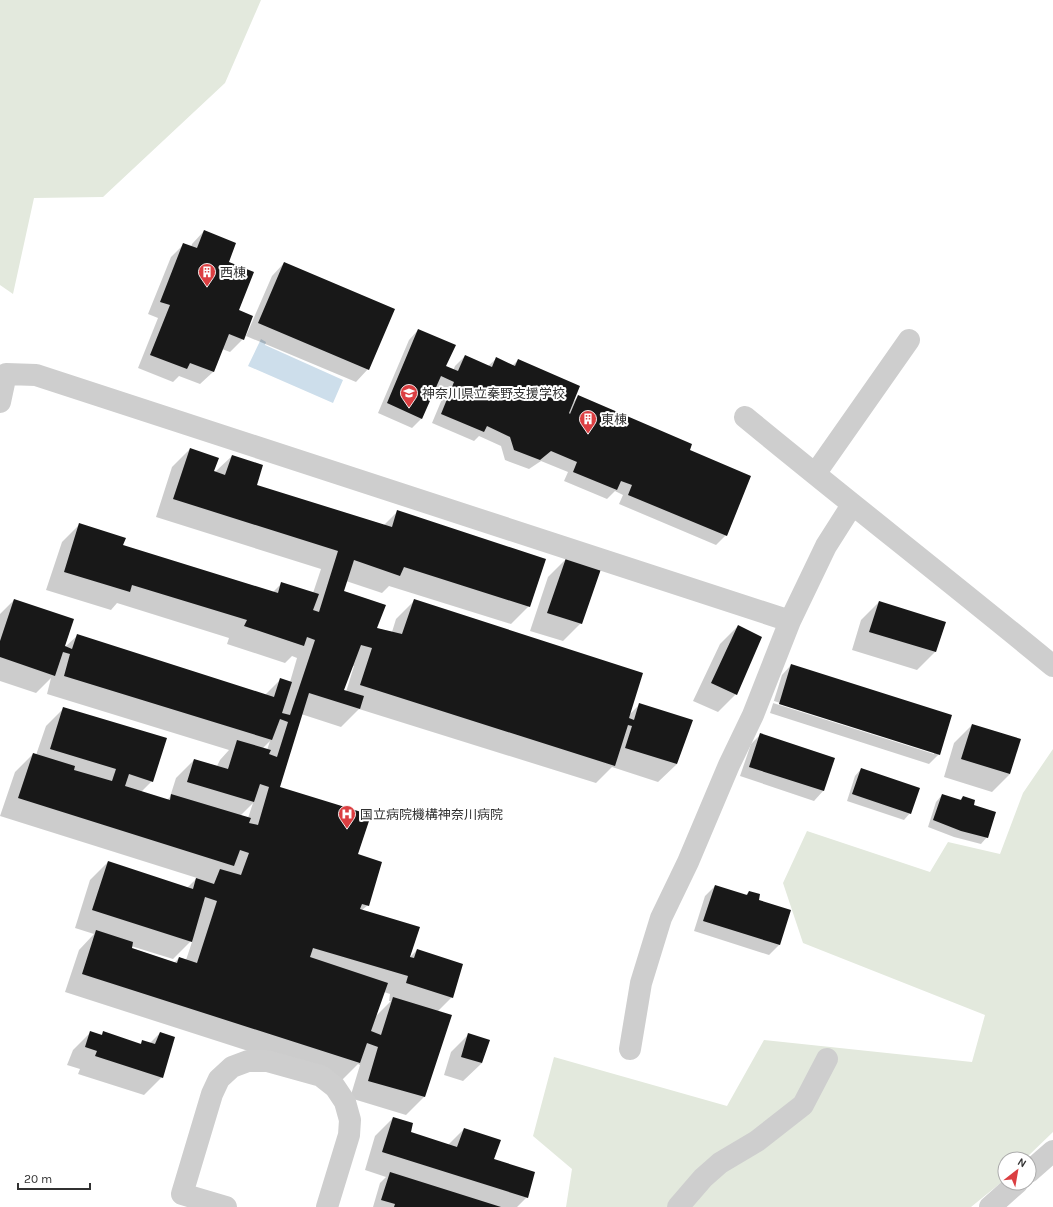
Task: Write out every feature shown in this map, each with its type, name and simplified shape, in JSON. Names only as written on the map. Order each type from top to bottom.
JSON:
[{"type":"street","points":[[815,474],[909,340]]},
{"type":"street","points":[[0,402],[6,374],[36,376],[790,620]]},
{"type":"street","points":[[744,417],[1053,666]]},
{"type":"street","points":[[630,1049],[641,983],[661,918],[688,862],[753,715],[790,620],[826,546],[852,505]]},
{"type":"street","points":[[678,1207],[702,1178],[720,1163],[758,1141],[803,1105],[827,1059]]},
{"type":"street","points":[[226,1207],[182,1194],[212,1094],[219,1079],[232,1067],[248,1061],[267,1061],[320,1076],[335,1087],[345,1102],[350,1120],[349,1135],[327,1207]]},
{"type":"street","points":[[1037,1165],[1053,1151]]},
{"type":"street","points":[[990,1207],[1008,1191]]},
{"type":"shaded area","points":[[0,0],[261,0],[225,83],[103,197],[34,198],[13,294],[0,285]]},
{"type":"shaded area","points":[[1053,749],[1053,1132],[1033,1151],[997,1151],[997,1186],[971,1207],[566,1207],[572,1169],[533,1136],[554,1057],[727,1106],[764,1040],[972,1062],[985,1015],[803,943],[783,883],[807,831],[930,872],[948,842],[1000,854],[1023,793]]},
{"type":"water","points":[[261,339],[266,342],[265,345],[343,380],[333,403],[248,366]]},
{"type":"building","name":"西棟","points":[[204,230],[236,243],[229,262],[254,272],[239,310],[253,316],[244,340],[229,334],[214,372],[190,363],[187,369],[150,355],[170,305],[160,302],[183,243],[197,248]]},
{"type":"building","points":[[284,262],[395,309],[369,370],[258,323]]},
{"type":"building","name":"東棟","points":[[418,329],[456,345],[446,366],[458,371],[465,355],[492,367],[496,357],[515,366],[518,359],[580,386],[569,413],[570,414],[578,395],[692,444],[690,450],[751,476],[727,536],[628,495],[632,485],[621,481],[617,490],[573,472],[577,462],[551,451],[540,460],[514,450],[510,437],[487,426],[484,432],[441,414],[454,382],[441,376],[422,419],[387,403]]},
{"type":"building","points":[[190,448],[219,458],[214,471],[225,475],[232,455],[263,465],[257,485],[392,527],[397,510],[546,559],[530,607],[404,567],[400,576],[354,560],[344,591],[386,605],[377,628],[402,634],[414,599],[643,673],[629,718],[634,720],[639,703],[693,720],[677,764],[625,748],[632,726],[628,725],[615,766],[360,685],[372,648],[361,645],[344,690],[364,696],[360,709],[309,693],[280,787],[371,815],[358,854],[382,862],[369,906],[362,904],[360,909],[420,927],[410,957],[414,958],[417,949],[463,964],[453,998],[406,983],[408,976],[313,948],[310,957],[388,983],[371,1031],[381,1035],[393,997],[452,1015],[425,1097],[368,1081],[378,1047],[367,1043],[360,1063],[82,974],[96,930],[133,942],[132,948],[177,963],[179,957],[197,963],[217,901],[205,897],[192,942],[92,910],[108,861],[193,889],[196,878],[214,884],[220,869],[241,875],[249,853],[240,850],[234,866],[18,798],[33,753],[75,766],[74,770],[112,781],[116,769],[50,749],[63,707],[167,738],[153,782],[129,774],[125,786],[170,800],[171,794],[251,818],[249,823],[258,825],[269,787],[260,784],[254,802],[187,782],[194,759],[228,769],[237,740],[271,750],[269,754],[277,757],[288,722],[280,719],[272,740],[64,676],[70,654],[63,652],[55,676],[0,657],[0,641],[14,599],[74,619],[65,646],[72,649],[77,634],[274,697],[280,678],[292,682],[282,713],[290,715],[315,640],[307,637],[304,646],[244,626],[247,620],[132,585],[130,592],[64,572],[79,523],[126,538],[123,545],[278,593],[281,582],[319,594],[313,610],[319,612],[338,551],[173,499]]},
{"type":"building","points":[[566,558],[601,569],[582,624],[547,613]]},
{"type":"building","points":[[879,601],[946,622],[936,652],[869,632]]},
{"type":"building","points":[[738,625],[762,637],[737,695],[711,683]]},
{"type":"building","points":[[791,664],[952,715],[940,755],[779,704]]},
{"type":"building","points":[[972,724],[1021,739],[1010,774],[961,759]]},
{"type":"building","points":[[760,733],[835,758],[824,791],[749,767]]},
{"type":"building","points":[[861,768],[920,788],[911,814],[852,794]]},
{"type":"building","points":[[942,794],[961,800],[963,796],[975,800],[974,805],[996,812],[988,838],[961,831],[933,820]]},
{"type":"building","points":[[715,885],[747,895],[749,891],[760,894],[759,900],[791,910],[780,945],[703,921]]},
{"type":"building","points":[[90,1031],[102,1035],[103,1031],[141,1044],[142,1040],[155,1044],[160,1032],[175,1037],[163,1078],[95,1056],[97,1051],[85,1047]]},
{"type":"building","points":[[468,1033],[490,1040],[482,1063],[461,1057]]},
{"type":"building","points":[[393,1117],[413,1123],[411,1132],[457,1147],[464,1128],[501,1140],[494,1159],[535,1172],[528,1198],[382,1152]]},
{"type":"building","points":[[390,1172],[501,1207],[394,1207],[395,1204],[381,1200]]},
{"type":"place","name":"西棟","points":[[207,287]]},
{"type":"place","name":"神奈川県立秦野支援学校","points":[[409,408]]},
{"type":"place","name":"東棟","points":[[588,434]]},
{"type":"place","name":"国立病院機構神奈川病院","points":[[347,829]]}]
